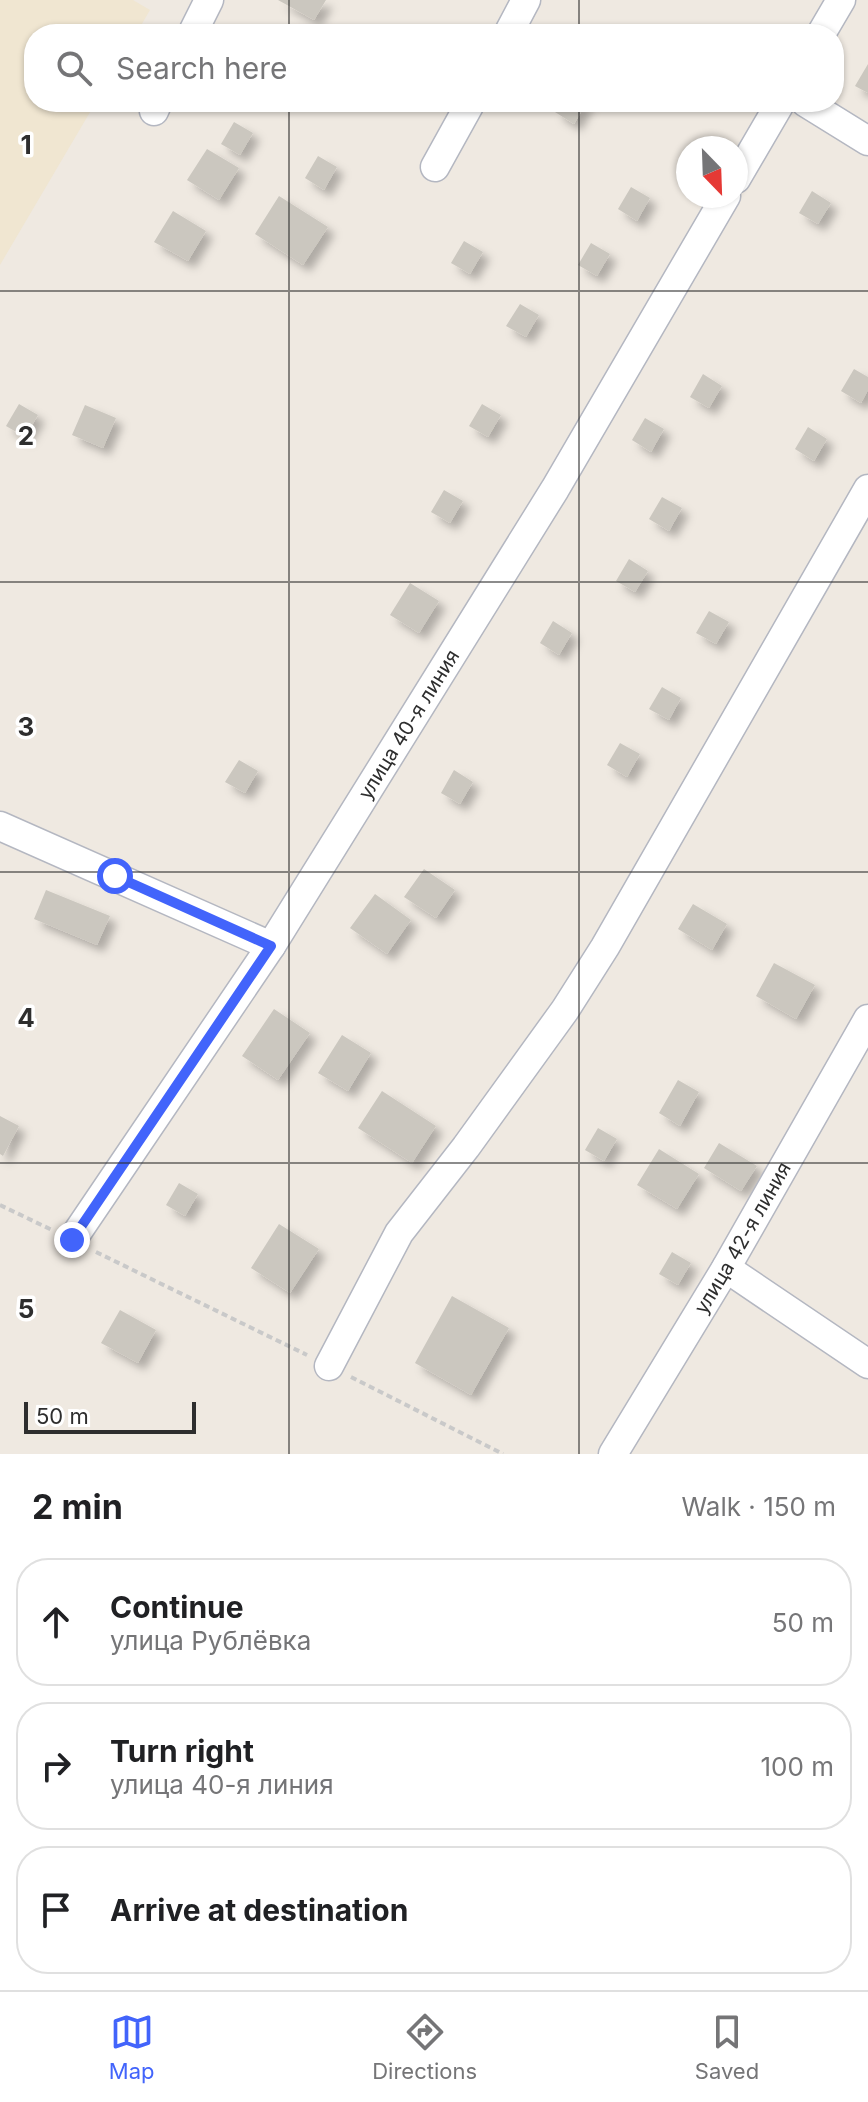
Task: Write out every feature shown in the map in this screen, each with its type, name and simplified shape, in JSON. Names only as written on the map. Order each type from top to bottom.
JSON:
[{"type":"street","points":[[197,24],[209,0]]},
{"type":"street","points":[[513,24],[526,0]]},
{"type":"street","points":[[827,24],[841,0]]},
{"type":"street","points":[[435,167],[465,112]]},
{"type":"street","points":[[748,158],[775,112]]},
{"type":"street","points":[[821,112],[868,141]]},
{"type":"street","name":"улица 40-я линия","points":[[72,1240],[271,946],[555,489],[719,208]]},
{"type":"street","points":[[329,1366],[399,1233],[547,1035],[597,959],[868,489]]},
{"type":"street","points":[[0,826],[271,946]]},
{"type":"street","name":"улица 42-я линия","points":[[613,1454],[726,1268],[868,1019]]},
{"type":"street","points":[[726,1268],[868,1364]]},
{"type":"path","points":[[0,1205],[503,1454]]},
{"type":"shaded area","points":[[0,0],[133,0],[150,10],[142,24],[24,24],[24,112],[90,112],[0,265]]},
{"type":"building","points":[[278,0],[326,0],[314,20]]},
{"type":"building","points":[[868,64],[868,93],[855,86]]},
{"type":"building","points":[[555,112],[581,112],[574,124]]},
{"type":"building","points":[[234,122],[253,133],[240,155],[221,144]]},
{"type":"building","points":[[207,149],[239,168],[219,200],[187,180]]},
{"type":"building","points":[[318,156],[337,167],[324,190],[305,178]]},
{"type":"building","points":[[631,187],[650,198],[637,221],[618,209]]},
{"type":"building","points":[[812,191],[831,203],[818,224],[799,213]]},
{"type":"building","points":[[279,196],[328,227],[303,265],[255,234]]},
{"type":"building","points":[[173,211],[206,231],[188,261],[154,242]]},
{"type":"building","points":[[464,241],[483,252],[470,274],[451,263]]},
{"type":"building","points":[[591,243],[610,254],[597,276],[578,265]]},
{"type":"building","points":[[520,304],[539,315],[526,337],[506,326]]},
{"type":"building","points":[[854,369],[868,377],[868,390],[861,403],[841,391]]},
{"type":"building","points":[[703,374],[722,386],[709,408],[690,397]]},
{"type":"building","points":[[19,404],[38,415],[25,437],[6,426]]},
{"type":"building","points":[[482,404],[501,415],[488,437],[469,426]]},
{"type":"building","points":[[85,405],[116,418],[103,448],[72,435]]},
{"type":"building","points":[[645,418],[664,429],[651,452],[632,440]]},
{"type":"building","points":[[808,427],[827,439],[814,461],[795,449]]},
{"type":"building","points":[[444,490],[463,501],[450,523],[431,512]]},
{"type":"building","points":[[662,497],[682,508],[669,531],[649,519]]},
{"type":"building","points":[[629,559],[648,571],[635,592],[616,581]]},
{"type":"building","points":[[410,583],[439,601],[419,633],[390,615]]},
{"type":"building","points":[[709,611],[729,622],[716,644],[696,633]]},
{"type":"building","points":[[553,621],[572,633],[559,655],[540,643]]},
{"type":"building","points":[[662,687],[681,698],[669,720],[649,709]]},
{"type":"building","points":[[620,743],[640,754],[627,777],[607,765]]},
{"type":"building","points":[[239,760],[258,771],[245,793],[225,782]]},
{"type":"building","points":[[454,770],[473,782],[460,804],[441,793]]},
{"type":"building","points":[[424,869],[455,890],[436,918],[404,897]]},
{"type":"building","points":[[46,890],[110,916],[97,945],[34,919]]},
{"type":"building","points":[[375,894],[411,920],[387,954],[350,928]]},
{"type":"building","points":[[693,904],[727,924],[712,950],[678,929]]},
{"type":"building","points":[[774,963],[815,985],[796,1019],[756,996]]},
{"type":"building","points":[[274,1009],[310,1033],[278,1080],[242,1056]]},
{"type":"building","points":[[342,1035],[371,1053],[348,1091],[318,1073]]},
{"type":"building","points":[[678,1080],[699,1092],[680,1126],[659,1113]]},
{"type":"building","points":[[382,1091],[436,1126],[412,1163],[358,1128]]},
{"type":"building","points":[[0,1116],[19,1126],[3,1156],[0,1154]]},
{"type":"building","points":[[598,1128],[617,1139],[604,1161],[585,1150]]},
{"type":"building","points":[[719,1143],[757,1166],[741,1191],[704,1168]]},
{"type":"building","points":[[659,1149],[699,1174],[677,1209],[637,1185]]},
{"type":"building","points":[[179,1183],[198,1194],[185,1216],[166,1205]]},
{"type":"building","points":[[279,1224],[319,1249],[290,1293],[251,1268]]},
{"type":"building","points":[[672,1252],[691,1263],[678,1285],[659,1274]]},
{"type":"building","points":[[452,1296],[509,1328],[471,1395],[415,1363]]},
{"type":"building","points":[[120,1310],[156,1330],[138,1363],[101,1343]]},
{"type":"route","points":[[72,1240],[271,946],[115,876]]}]
